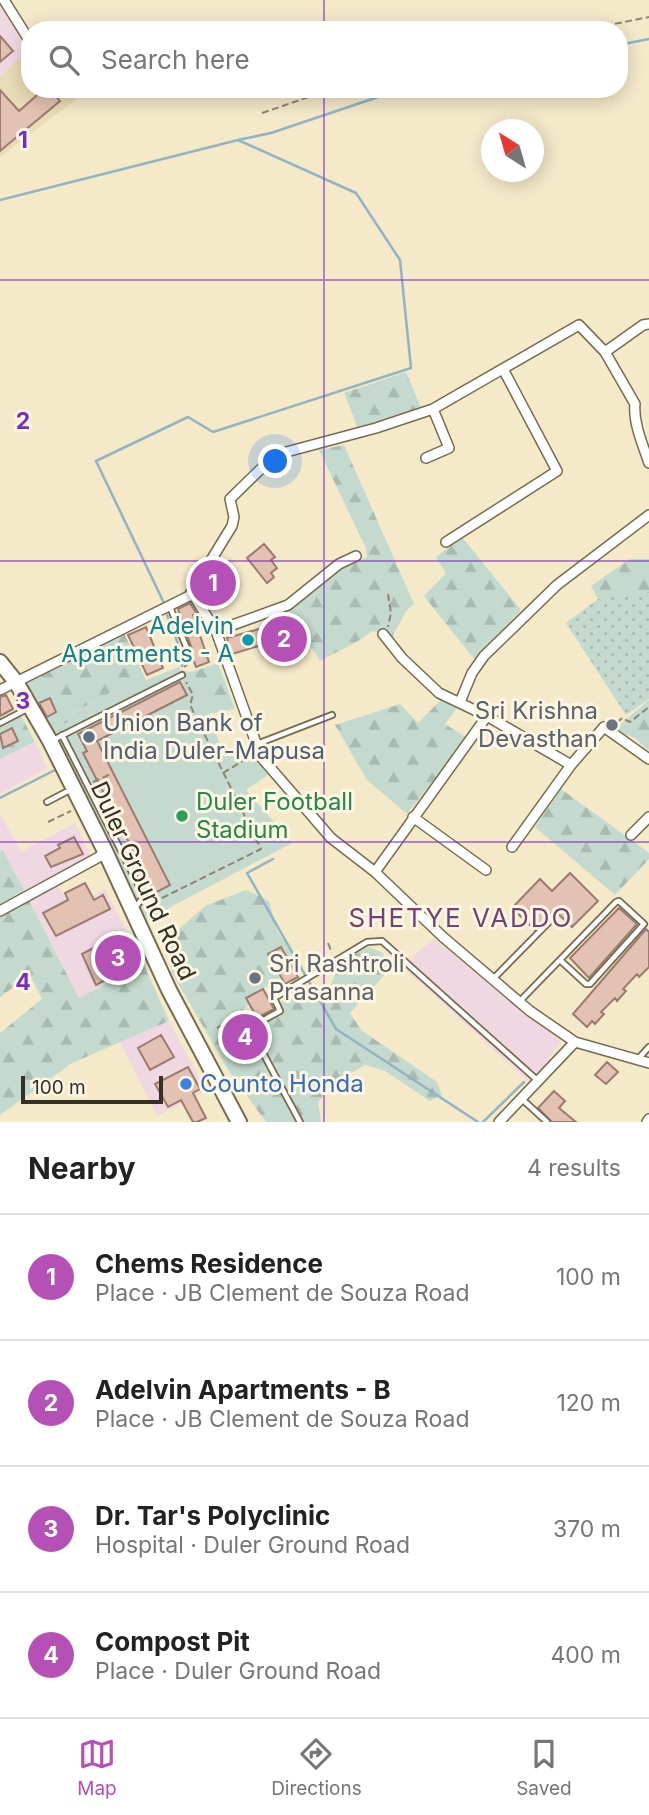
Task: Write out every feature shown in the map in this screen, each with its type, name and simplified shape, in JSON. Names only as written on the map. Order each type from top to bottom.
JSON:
[{"type":"main road","name":"Duler Ground Road","points":[[0,662],[56,738],[169,990],[239,1122]]},
{"type":"street","points":[[4,0],[21,27]]},
{"type":"street","points":[[605,352],[643,325],[649,324]]},
{"type":"street","points":[[0,690],[189,596],[232,526],[230,499],[275,455],[376,428],[433,409],[579,325],[605,352],[635,404],[634,411],[641,441],[649,463]]},
{"type":"street","points":[[446,542],[557,471],[503,369]]},
{"type":"street","points":[[426,458],[449,447],[433,409]]},
{"type":"street","points":[[460,702],[472,673],[484,656],[557,585],[649,515]]},
{"type":"street","points":[[216,631],[288,605],[339,564],[356,556]]},
{"type":"street","points":[[189,596],[197,598],[216,631],[261,757],[331,838],[375,872],[443,937],[519,1002],[576,1042],[649,1063]]},
{"type":"street","points":[[383,634],[402,658],[439,693],[487,716],[571,765]]},
{"type":"street","points":[[375,872],[487,716]]},
{"type":"street","points":[[512,847],[571,765],[604,727],[649,759]]},
{"type":"street","points":[[413,817],[486,870]]},
{"type":"street","points":[[631,835],[649,817]]},
{"type":"street","points":[[0,911],[106,851]]},
{"type":"street","points":[[499,1122],[576,1042]]},
{"type":"lane","points":[[170,607],[188,650]]},
{"type":"lane","points":[[132,910],[144,896],[88,785],[56,738],[182,675]]},
{"type":"lane","points":[[0,723],[31,707]]},
{"type":"lane","points":[[256,744],[332,715]]},
{"type":"lane","points":[[47,802],[66,792]]},
{"type":"lane","points":[[519,1002],[616,902],[619,901],[643,924],[590,984],[586,984],[560,960]]},
{"type":"lane","points":[[492,980],[550,921]]},
{"type":"lane","points":[[249,1028],[280,1011],[274,998],[366,942],[382,942],[539,1082]]},
{"type":"lane","points":[[242,1014],[300,1122]]},
{"type":"lane","points":[[637,1060],[649,1047]]},
{"type":"lane","points":[[522,1099],[547,1122]]},
{"type":"path","points":[[628,21],[649,17]]},
{"type":"path","points":[[262,113],[306,98]]},
{"type":"path","points":[[383,634],[390,624],[388,594]]},
{"type":"path","points":[[162,898],[261,849],[190,705],[193,695],[181,671],[189,663],[188,650]]},
{"type":"path","points":[[608,730],[622,719],[630,722],[649,707]]},
{"type":"path","points":[[223,773],[254,754],[261,757]]},
{"type":"path","points":[[88,785],[111,774]]},
{"type":"path","points":[[48,822],[75,808]]},
{"type":"path","points":[[328,943],[336,960]]},
{"type":"path","points":[[217,1028],[242,1014]]},
{"type":"shaded area","points":[[0,6],[21,37],[21,57],[0,78]]},
{"type":"shaded area","points":[[21,56],[21,98],[77,98],[0,157],[0,78]]},
{"type":"shaded area","points":[[35,742],[47,768],[0,794],[0,759]]},
{"type":"shaded area","points":[[0,813],[21,852],[75,823],[91,856],[25,892],[3,850],[0,851]]},
{"type":"shaded area","points":[[57,883],[70,908],[105,889],[144,965],[79,998],[28,899]]},
{"type":"shaded area","points":[[434,939],[561,1041],[541,1071],[529,1082],[404,968]]},
{"type":"shaded area","points":[[169,1021],[206,1091],[157,1116],[120,1042]]},
{"type":"green space","points":[[406,372],[421,408],[358,428],[344,393]]},
{"type":"green space","points":[[344,445],[414,604],[406,611],[392,637],[372,631],[320,661],[288,609],[342,567],[367,557],[366,548],[319,450]]},
{"type":"green space","points":[[462,537],[521,610],[474,659],[424,596],[446,573],[436,557]]},
{"type":"green space","points":[[630,559],[649,559],[649,592],[598,599],[591,586]]},
{"type":"green space","points":[[649,592],[649,699],[626,715],[566,623],[598,599]]},
{"type":"green space","points":[[124,633],[146,680],[114,700],[110,693],[71,714],[73,720],[51,730],[23,682]]},
{"type":"green space","points":[[218,663],[235,709],[208,714],[192,672]]},
{"type":"green space","name":"Duler Football Stadium","points":[[179,667],[181,671],[192,672],[225,757],[251,749],[269,774],[246,790],[292,843],[146,920],[51,730],[72,720],[70,715],[110,693],[114,699],[146,680]]},
{"type":"green space","points":[[441,700],[459,705],[445,724],[467,738],[407,814],[367,780],[335,725],[400,704],[418,723]]},
{"type":"green space","points":[[649,700],[648,750],[635,738],[614,730]]},
{"type":"green space","points":[[21,716],[35,742],[0,759],[0,727]]},
{"type":"green space","points":[[561,789],[649,853],[649,859],[615,895],[535,827]]},
{"type":"green space","points":[[3,850],[25,892],[0,905],[0,851]]},
{"type":"green space","points":[[246,890],[269,901],[277,931],[299,962],[295,971],[270,984],[244,1008],[239,1016],[246,1026],[271,1013],[283,1000],[329,989],[340,962],[369,947],[383,953],[387,972],[350,1013],[361,1030],[437,1082],[442,1095],[430,1101],[385,1071],[365,1065],[334,1083],[318,1102],[321,1122],[266,1122],[229,1071],[172,973],[168,939],[205,906]]},
{"type":"green space","points":[[28,899],[79,998],[144,965],[169,1021],[72,1063],[0,1115],[0,1033],[42,999],[30,975],[0,997],[0,915]]},
{"type":"building","points":[[0,36],[13,51],[0,62]]},
{"type":"building","points":[[0,90],[19,111],[34,98],[58,98],[60,101],[0,151]]},
{"type":"building","points":[[264,544],[275,557],[271,560],[277,568],[271,573],[274,577],[267,583],[247,558]]},
{"type":"building","points":[[220,571],[230,591],[216,598],[209,585],[203,586],[209,576]]},
{"type":"building","points":[[190,603],[197,614],[193,615],[209,662],[196,667],[178,609]]},
{"type":"building","points":[[291,620],[301,652],[277,659],[272,642],[232,654],[227,638]]},
{"type":"building","points":[[146,627],[163,668],[147,675],[128,635]]},
{"type":"building","points":[[180,682],[187,695],[97,741],[170,885],[155,893],[83,753],[87,751],[78,734]]},
{"type":"building","points":[[6,695],[13,709],[0,716],[0,697]]},
{"type":"building","points":[[50,698],[56,712],[47,717],[39,703]]},
{"type":"building","points":[[12,728],[18,741],[3,748],[0,734]]},
{"type":"building","points":[[74,837],[83,854],[51,867],[45,856]]},
{"type":"building","points":[[570,873],[598,901],[572,927],[554,910],[535,930],[512,908],[540,879],[552,891]]},
{"type":"building","points":[[85,883],[94,900],[103,895],[110,909],[56,936],[43,913],[68,900],[65,893]]},
{"type":"building","points":[[619,908],[637,924],[589,978],[570,958]]},
{"type":"building","points":[[646,929],[649,932],[649,967],[639,977],[637,974],[623,989],[626,991],[617,1001],[615,998],[601,1012],[604,1014],[595,1024],[592,1021],[587,1027],[573,1014]]},
{"type":"building","points":[[118,935],[136,967],[121,975],[119,972],[96,985],[82,954]]},
{"type":"building","points":[[281,947],[298,977],[285,984],[268,954]]},
{"type":"building","points":[[263,989],[274,1009],[257,1018],[246,998]]},
{"type":"building","points":[[161,1035],[174,1057],[150,1070],[138,1048]]},
{"type":"building","points":[[607,1062],[618,1072],[606,1084],[595,1075]]},
{"type":"building","points":[[188,1067],[200,1089],[193,1093],[206,1118],[197,1122],[193,1122],[181,1100],[168,1107],[155,1084]]},
{"type":"building","points":[[554,1091],[565,1101],[559,1108],[576,1122],[552,1122],[538,1108]]},
{"type":"waterway","points":[[628,43],[649,39]]},
{"type":"waterway","points":[[238,140],[271,133],[375,98]]},
{"type":"waterway","points":[[0,200],[238,140],[356,193],[400,260],[411,368],[213,432],[188,417],[96,461],[163,601]]},
{"type":"waterway","points":[[167,615],[184,659],[182,666]]},
{"type":"waterway","points":[[0,798],[59,768]]},
{"type":"waterway","points":[[273,859],[247,873],[336,1029],[478,1122]]},
{"type":"waterway","points":[[483,1122],[524,1082]]},
{"type":"place","name":"Chems Residence","points":[[213,583]]},
{"type":"place","name":"Adelvin Apartments - B","points":[[284,639]]},
{"type":"place","name":"Adelvin Apartments - A","points":[[248,640]]},
{"type":"place","name":"Sri Krishna Devasthan","points":[[612,725]]},
{"type":"place","name":"Union Bank of India Duler-Mapusa","points":[[89,737]]},
{"type":"place","name":"Duler Football Stadium","points":[[182,816]]},
{"type":"place","name":"Dr. Tar's Polyclinic","points":[[118,958]]},
{"type":"place","name":"Sri Rashtroli Prasanna","points":[[255,978]]},
{"type":"place","name":"Compost Pit","points":[[245,1037]]},
{"type":"place","name":"Counto Honda","points":[[186,1084]]},
{"type":"district","name":"SHETYE VADDO","points":[[461,918]]}]
